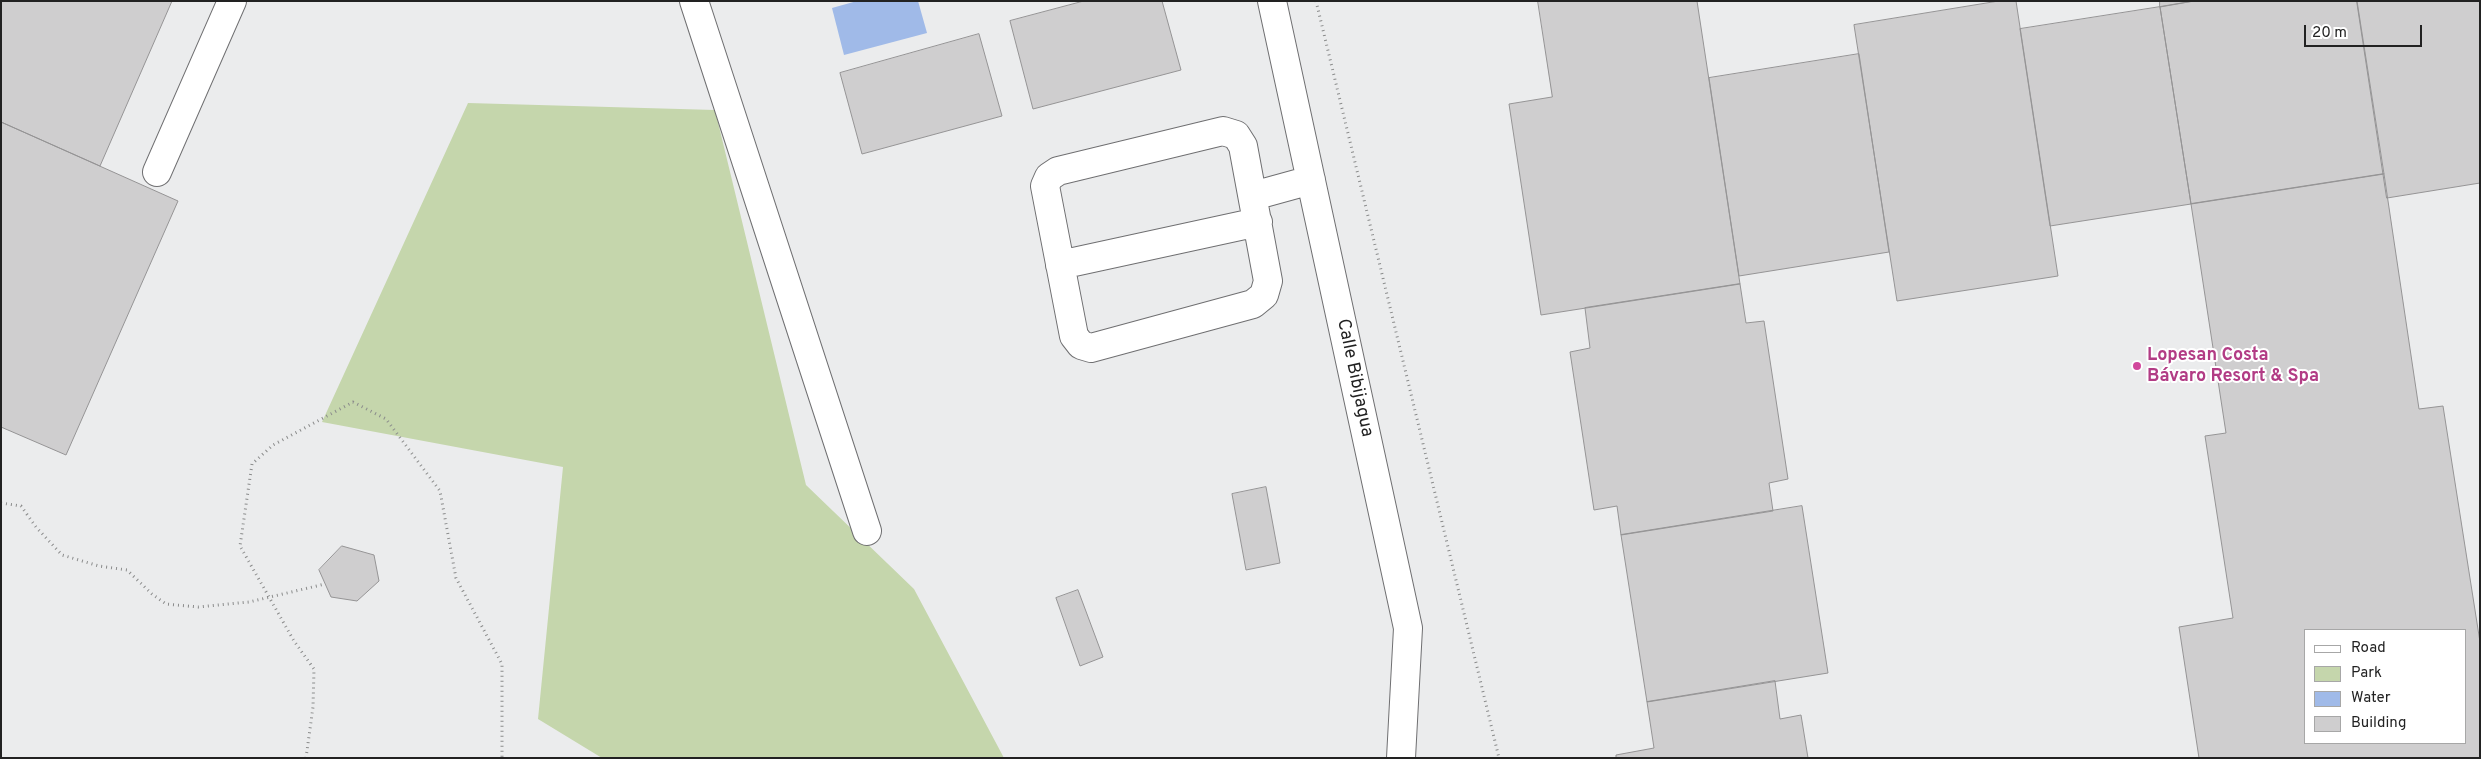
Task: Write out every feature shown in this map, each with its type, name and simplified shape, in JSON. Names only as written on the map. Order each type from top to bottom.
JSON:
[{"type":"street","points":[[157,172],[232,1]]},
{"type":"street","points":[[694,1],[867,531]]},
{"type":"street","name":"Calle Bibijagua","points":[[1272,1],[1408,628],[1401,758]]},
{"type":"street","points":[[1223,131],[1236,135],[1243,146],[1268,281],[1264,295],[1253,304],[1092,348],[1081,345],[1074,336],[1060,265],[1045,186],[1049,177],[1058,171],[1223,131]]},
{"type":"street","points":[[1060,265],[1256,209],[1311,180]]},
{"type":"path","points":[[1316,1],[1499,758]]},
{"type":"path","points":[[306,758],[313,707],[314,670],[294,641],[240,546],[252,464],[272,445],[353,402],[386,419],[440,491],[456,578],[502,664],[502,758]]},
{"type":"path","points":[[1,503],[21,506],[36,527],[62,555],[99,566],[127,570],[152,594],[166,604],[198,607],[249,602],[325,584]]},
{"type":"green space","points":[[468,103],[715,110],[806,485],[914,589],[1004,758],[602,758],[538,719],[563,467],[322,422]]},
{"type":"water","points":[[857,1],[918,1],[927,33],[844,55],[832,8]]},
{"type":"building","points":[[1,1],[172,1],[100,166],[1,122]]},
{"type":"building","points":[[1084,1],[1162,1],[1181,70],[1033,109],[1010,21]]},
{"type":"building","points":[[1538,1],[1697,1],[1740,284],[1541,315],[1509,104],[1552,97]]},
{"type":"building","points":[[1999,1],[2016,1],[2058,276],[1897,301],[1854,25]]},
{"type":"building","points":[[2160,1],[2194,1],[2160,7]]},
{"type":"building","points":[[2194,1],[2357,1],[2384,174],[2191,204],[2160,7]]},
{"type":"building","points":[[2357,1],[2480,1],[2480,183],[2387,198]]},
{"type":"building","points":[[2160,7],[2191,204],[2050,226],[2020,29]]},
{"type":"building","points":[[979,34],[1002,116],[862,154],[840,73]]},
{"type":"building","points":[[1859,54],[1889,252],[1739,276],[1709,78]]},
{"type":"building","points":[[1,122],[178,201],[66,455],[1,427]]},
{"type":"building","points":[[2384,174],[2419,409],[2443,406],[2480,642],[2480,758],[2199,758],[2179,627],[2233,618],[2205,436],[2226,433],[2191,204]]},
{"type":"building","points":[[1740,284],[1746,323],[1764,321],[1788,479],[1769,483],[1773,511],[1621,535],[1617,506],[1594,510],[1570,352],[1590,348],[1585,308]]},
{"type":"building","points":[[1266,487],[1280,563],[1246,570],[1232,494]]},
{"type":"building","points":[[1802,506],[1828,673],[1647,702],[1621,535]]},
{"type":"building","points":[[342,546],[374,555],[379,581],[357,601],[331,597],[319,570]]},
{"type":"building","points":[[1078,590],[1103,657],[1080,666],[1056,598]]},
{"type":"building","points":[[1775,681],[1780,719],[1801,715],[1808,758],[1616,758],[1616,755],[1654,748],[1647,702]]},
{"type":"place","name":"Lopesan Costa Bávaro Resort & Spa","points":[[2137,366]]}]
